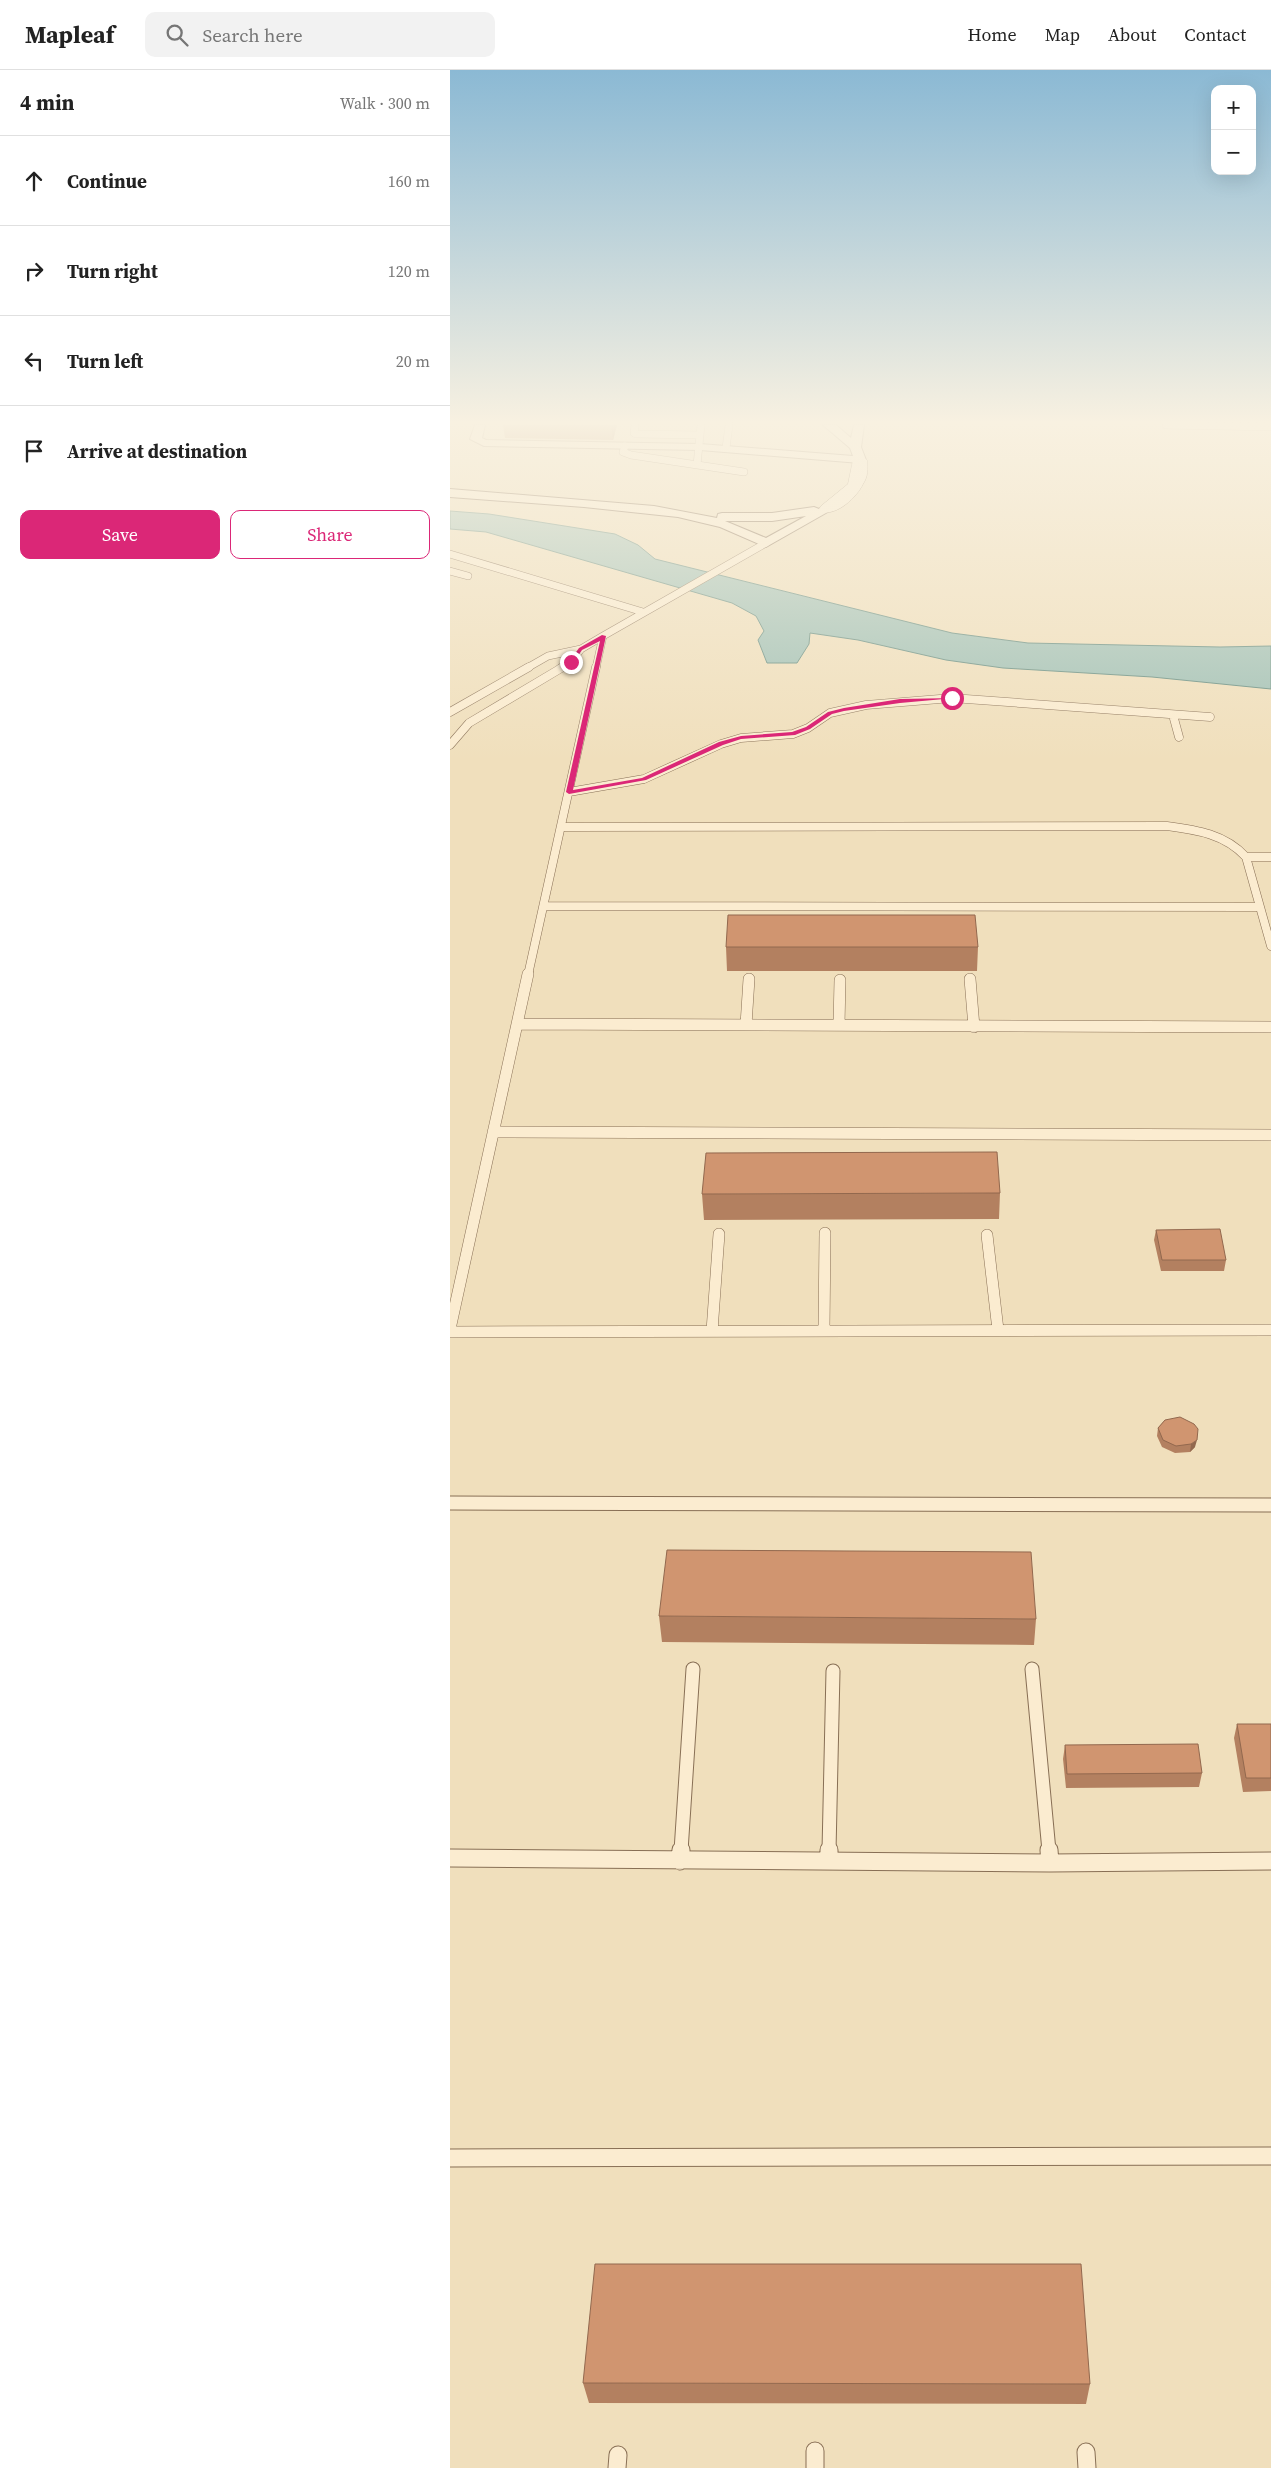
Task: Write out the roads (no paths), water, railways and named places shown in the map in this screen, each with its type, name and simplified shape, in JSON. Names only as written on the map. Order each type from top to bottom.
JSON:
[{"type":"street","points":[[755,537],[766,543],[777,537]]},
{"type":"lane","points":[[450,712],[548,656],[581,649],[766,543]]},
{"type":"lane","points":[[450,554],[496,566],[643,612]]},
{"type":"lane","points":[[450,571],[468,576],[450,576]]},
{"type":"lane","points":[[603,636],[450,1331],[1271,1330]]},
{"type":"lane","points":[[450,745],[470,723],[571,662],[581,649]]},
{"type":"lane","points":[[569,792],[644,779],[721,744],[741,738],[793,734],[808,728],[830,713],[866,705],[952,698],[1210,717]]},
{"type":"lane","points":[[1173,715],[1179,737]]},
{"type":"lane","points":[[562,827],[1166,826],[1218,836],[1239,847],[1246,858],[1271,946]]},
{"type":"lane","points":[[1246,858],[1271,858]]},
{"type":"lane","points":[[545,906],[1260,907]]},
{"type":"lane","points":[[746,1025],[749,979]]},
{"type":"lane","points":[[970,979],[974,1027]]},
{"type":"lane","points":[[839,1025],[840,980]]},
{"type":"lane","points":[[518,1024],[1271,1027]]},
{"type":"lane","points":[[493,1132],[1271,1135]]},
{"type":"lane","points":[[824,1330],[826,1233]]},
{"type":"lane","points":[[712,1331],[718,1234]]},
{"type":"lane","points":[[987,1235],[998,1330]]},
{"type":"lane","points":[[450,1503],[1271,1506]]},
{"type":"lane","points":[[680,1861],[693,1669]]},
{"type":"lane","points":[[1032,1669],[1050,1863]]},
{"type":"lane","points":[[829,1861],[833,1671]]},
{"type":"lane","points":[[450,1858],[1050,1863],[1271,1861]]},
{"type":"lane","points":[[450,2158],[1271,2156]]},
{"type":"water","points":[[503,537],[621,537],[638,545],[655,559],[952,633],[1028,643],[1220,647],[1271,646],[1271,689],[1152,677],[1003,668],[946,660],[858,640],[810,633],[809,644],[797,663],[767,663],[758,640],[764,631],[756,616],[732,603]]}]
